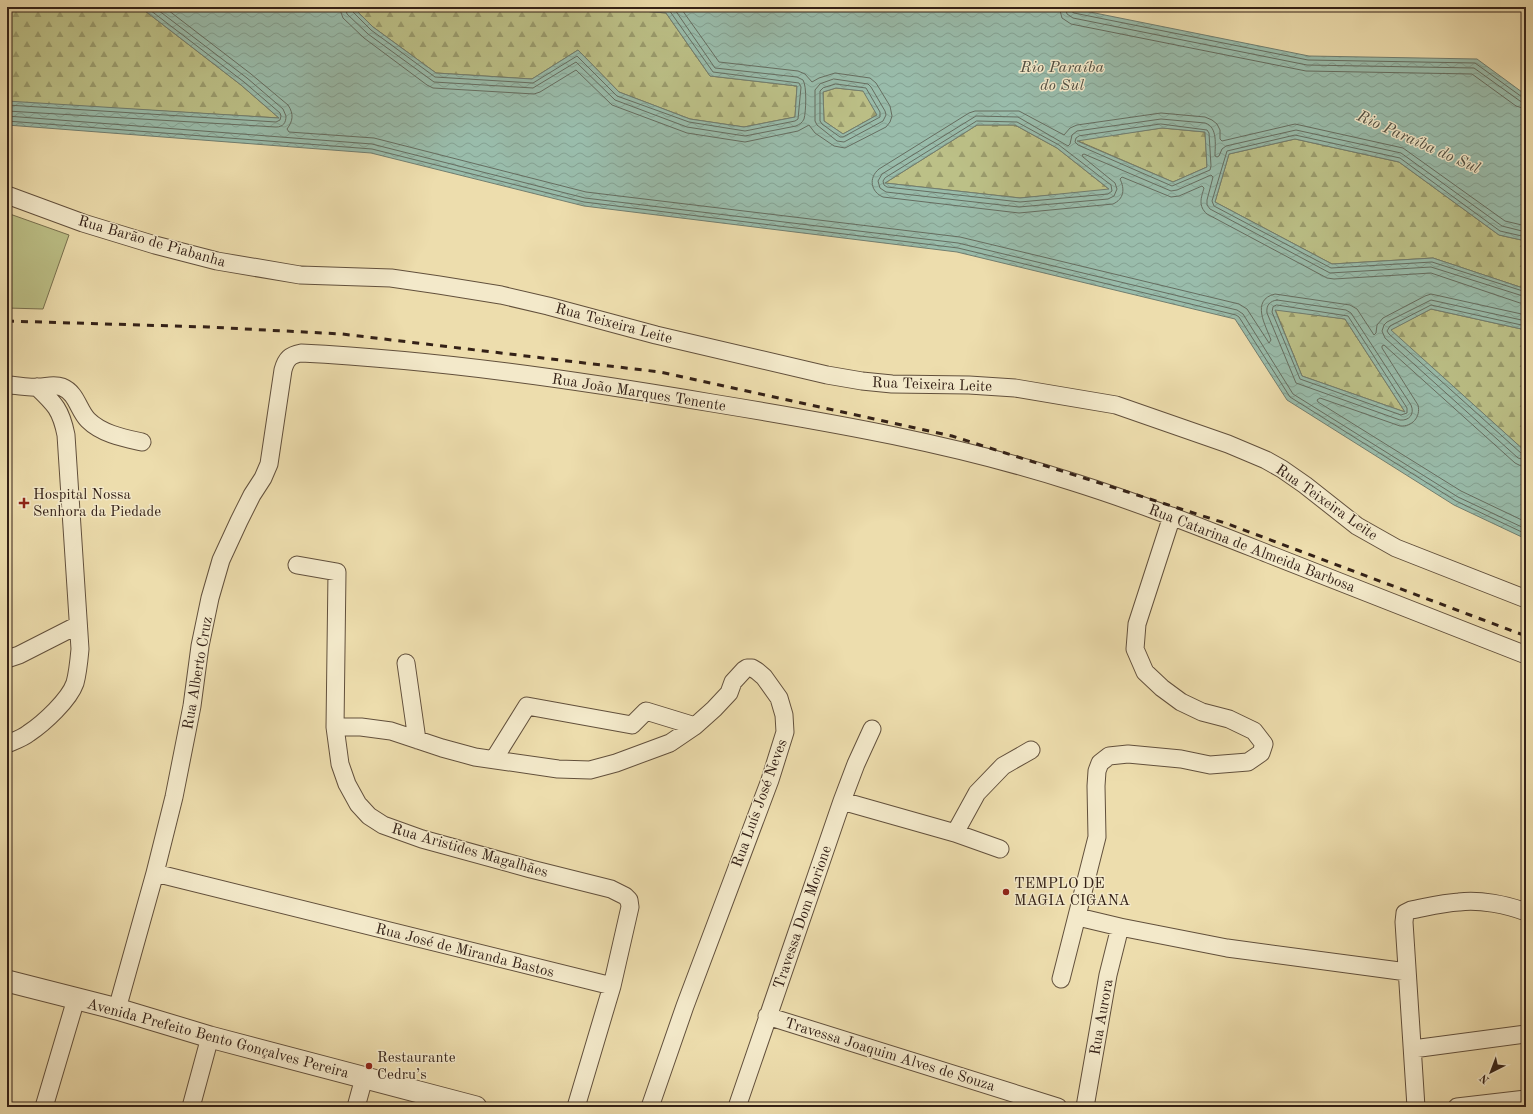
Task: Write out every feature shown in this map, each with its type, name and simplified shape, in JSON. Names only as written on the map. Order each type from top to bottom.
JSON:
[{"type":"street","name":"Rua Barão de Piabanha","points":[[7,195],[83,223],[163,247],[217,261],[300,275]]},
{"type":"street","name":"Rua Teixeira Leite","points":[[300,275],[391,278],[501,295],[656,335],[827,375],[855,380],[892,384],[969,385],[1015,388],[1116,405],[1228,444],[1266,460],[1288,473],[1357,526],[1378,539],[1396,548],[1526,599]]},
{"type":"street","name":"Rua João Marques Tenente","points":[[301,353],[419,361],[531,375],[667,395],[860,428],[974,453]]},
{"type":"street","name":"Rua Alberto Cruz","points":[[117,1009],[155,873],[177,782],[192,706],[200,646],[210,598],[222,560],[230,541],[269,464],[284,364],[292,355],[301,353]]},
{"type":"street","points":[[7,385],[37,387],[55,386],[66,389],[76,399],[84,416],[95,426],[106,432],[142,442]]},
{"type":"street","points":[[7,744],[29,734],[49,716],[75,684],[79,666],[80,649],[66,435],[60,412],[52,401],[37,387]]},
{"type":"street","name":"Rua Catarina de Almeida Barbosa","points":[[974,453],[1076,482],[1172,516],[1526,655]]},
{"type":"street","points":[[1061,979],[1078,917],[1097,837],[1096,786],[1097,771],[1100,763],[1109,756],[1128,754],[1181,759],[1210,765],[1248,762],[1261,753],[1264,744],[1254,731],[1229,719],[1202,712],[1181,702],[1162,688],[1145,672],[1135,649],[1137,624],[1172,516]]},
{"type":"street","name":"Rua Aristides Magalhães","points":[[296,565],[337,572],[335,728],[340,764],[351,793],[358,804],[369,816],[384,825],[422,839],[611,889],[625,896],[629,900],[630,907],[612,986]]},
{"type":"street","points":[[7,659],[19,655],[78,624]]},
{"type":"street","points":[[406,663],[417,740]]},
{"type":"street","name":"Rua Luís José Neves","points":[[335,728],[361,727],[391,731],[475,757],[558,769],[590,770],[616,763],[670,743],[695,726],[714,710],[729,693],[733,682],[747,668],[752,668],[764,676],[780,698],[784,715],[785,732],[770,780],[684,1006],[650,1107]]},
{"type":"street","points":[[494,759],[527,706],[632,725],[646,711],[695,726]]},
{"type":"street","name":"Travessa Dom Morione","points":[[737,1107],[842,801],[856,764],[872,729]]},
{"type":"street","points":[[955,833],[977,793],[1003,766],[1031,750]]},
{"type":"street","points":[[842,801],[955,833],[1000,849]]},
{"type":"street","name":"Rua José de Miranda Bastos","points":[[155,873],[612,986]]},
{"type":"street","points":[[1416,1107],[1404,922],[1405,913],[1411,910],[1471,901],[1516,908],[1526,912]]},
{"type":"street","points":[[1078,917],[1120,927],[1227,948],[1407,972]]},
{"type":"street","name":"Rua Aurora","points":[[1085,1107],[1108,975],[1120,927]]},
{"type":"street","name":"Avenida Prefeito Bento Gonçalves Pereira","points":[[7,981],[117,1009],[210,1037],[476,1107]]},
{"type":"street","points":[[576,1107],[612,986]]},
{"type":"street","points":[[44,1107],[76,999]]},
{"type":"street","name":"Travessa Joaquim Alves de Souza","points":[[767,1016],[1058,1107]]},
{"type":"street","points":[[1412,1049],[1526,1034]]},
{"type":"street","points":[[191,1107],[210,1037]]},
{"type":"street","points":[[356,1107],[364,1078]]},
{"type":"street","points":[[1457,1107],[1526,1099]]},
{"type":"green space","points":[[7,7],[140,7],[241,85],[279,118],[9,102],[7,101]]},
{"type":"green space","points":[[353,7],[596,7],[666,13],[710,76],[797,86],[795,117],[744,127],[690,119],[619,92],[578,50],[532,79],[436,73],[373,27]]},
{"type":"green space","points":[[836,88],[864,91],[877,115],[843,134],[824,121],[823,92]]},
{"type":"green space","points":[[977,125],[1015,125],[1057,148],[1110,190],[1020,198],[885,183]]},
{"type":"green space","points":[[1162,128],[1205,132],[1207,167],[1173,182],[1076,140]]},
{"type":"green space","points":[[1295,139],[1399,162],[1499,235],[1526,241],[1526,289],[1433,258],[1332,264],[1215,202],[1229,154]]},
{"type":"green space","points":[[7,213],[69,235],[43,309],[7,308]]},
{"type":"green space","points":[[1275,309],[1345,319],[1405,412],[1302,376]]},
{"type":"green space","points":[[1431,309],[1526,330],[1526,452],[1390,330]]},
{"type":"water","name":"Rio Paraíba do Sul","points":[[140,7],[353,7],[373,27],[436,73],[532,79],[578,50],[619,92],[690,119],[744,127],[795,117],[797,86],[710,76],[666,13],[596,7],[1065,7],[1309,56],[1477,59],[1526,95],[1526,241],[1499,235],[1399,162],[1295,139],[1229,154],[1215,202],[1332,264],[1433,258],[1526,289],[1526,330],[1431,309],[1391,330],[1526,452],[1526,539],[1454,505],[1287,400],[1235,319],[957,252],[584,206],[371,153],[7,125],[7,101],[279,118],[241,85]],"holes":[[[836,88],[863,91],[877,115],[843,134],[824,121],[823,92]],[[977,125],[1015,125],[1057,148],[1109,189],[1020,198],[885,183]],[[1162,128],[1205,132],[1207,167],[1173,182],[1077,141]],[[1275,310],[1345,319],[1405,412],[1302,376]]]},
{"type":"railway","points":[[7,321],[208,327],[342,334],[660,372],[952,436],[1228,524],[1526,636]]},
{"type":"place","name":"Hospital Nossa Senhora da Piedade","points":[[24,503]]},
{"type":"place","name":"TEMPLO DE MAGIA CIGANA","points":[[1006,892]]},
{"type":"place","name":"Restaurante Cedru’s","points":[[369,1066]]}]
